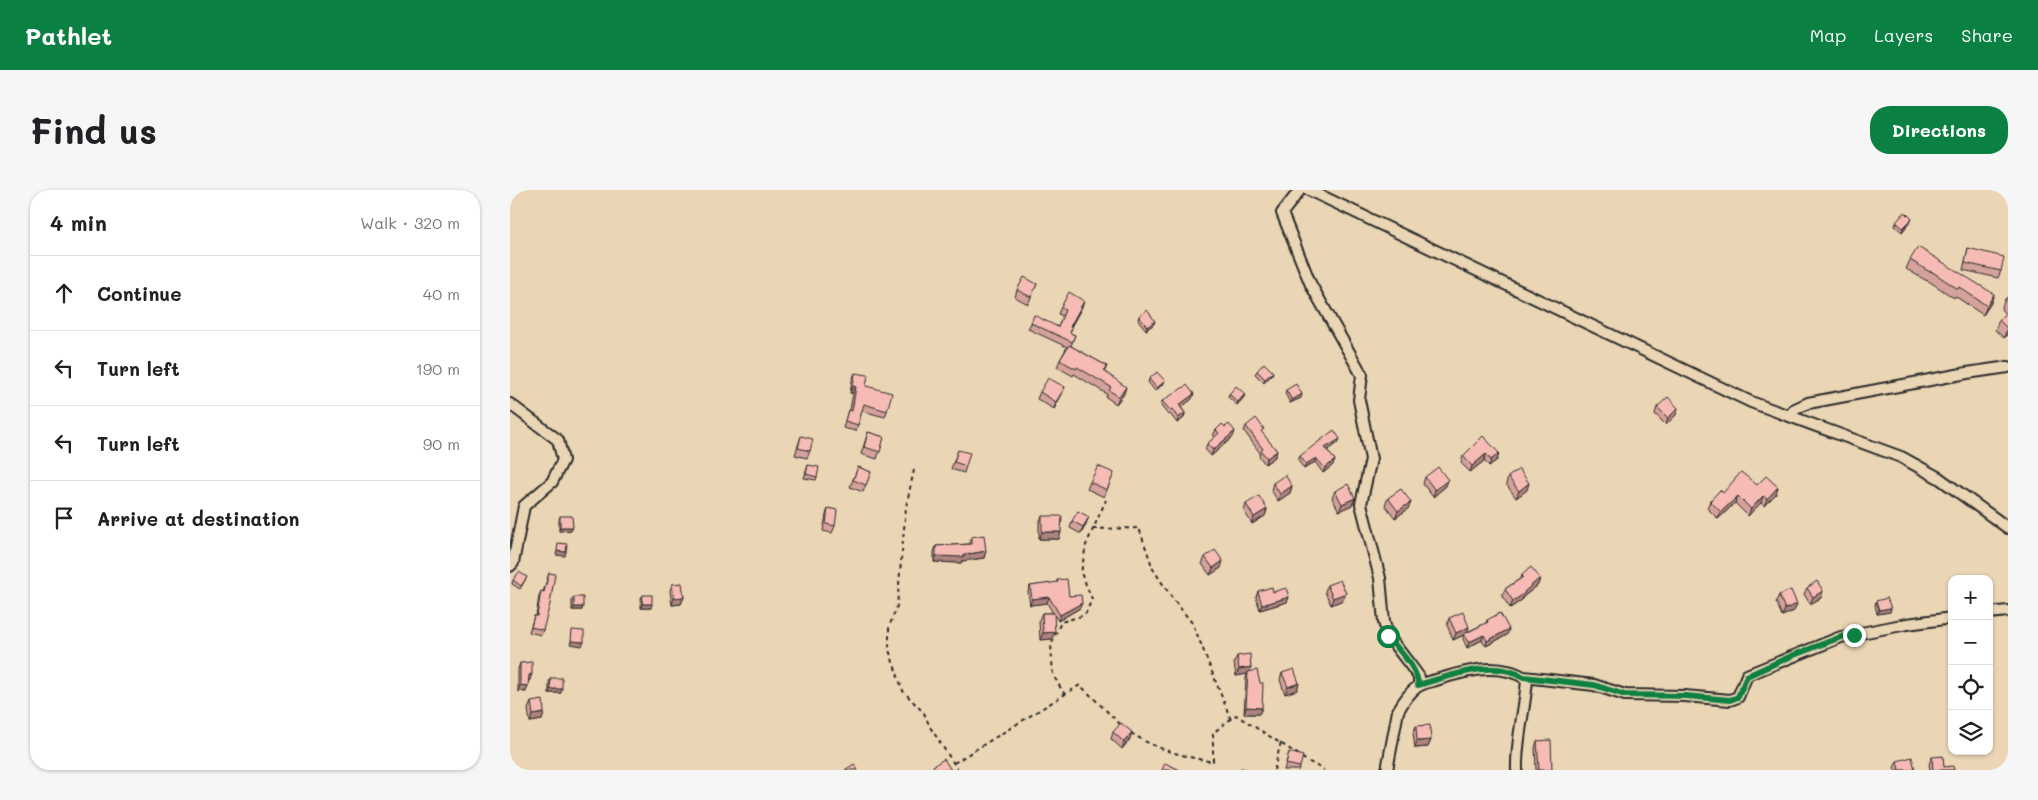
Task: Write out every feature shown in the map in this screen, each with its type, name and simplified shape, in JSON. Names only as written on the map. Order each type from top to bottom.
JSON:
[{"type":"street","points":[[1300,190],[1282,214],[1311,284],[1362,375],[1359,400],[1372,459],[1361,504],[1380,578],[1384,622],[1388,636],[1414,670],[1418,677],[1418,685]]},
{"type":"street","points":[[1309,190],[1751,402],[1901,456],[1938,478],[2008,528]]},
{"type":"street","points":[[1789,416],[1795,408],[1808,402],[2008,367]]},
{"type":"street","points":[[510,404],[558,440],[563,460],[552,482],[524,506],[513,563],[510,566]]},
{"type":"street","points":[[1993,613],[2008,611]]},
{"type":"street","points":[[1387,770],[1398,711],[1402,702],[1418,685],[1473,670],[1490,668],[1516,673],[1524,677],[1594,685],[1625,695],[1686,696],[1730,700],[1738,697],[1747,676],[1841,637],[1907,624],[1948,619]]},
{"type":"street","points":[[1518,770],[1517,753],[1526,700],[1527,679],[1524,677]]},
{"type":"path","points":[[914,470],[906,507],[898,606],[889,627],[890,650],[903,692],[924,713],[930,727],[958,770]]},
{"type":"path","points":[[1065,695],[1053,675],[1050,645],[1062,622],[1085,615],[1092,599],[1081,572],[1086,545],[1106,500]]},
{"type":"path","points":[[1093,529],[1139,528],[1153,568],[1172,598],[1193,624],[1231,720]]},
{"type":"path","points":[[954,763],[1080,685],[1126,729],[1146,743],[1174,754],[1213,762],[1213,734],[1236,715],[1281,742],[1306,761],[1324,770]]},
{"type":"path","points":[[1274,770],[1281,742]]},
{"type":"building","points":[[1905,212],[1912,219],[1903,228],[1896,222]]},
{"type":"building","points":[[1918,247],[1994,294],[1987,306],[1959,287],[1958,289],[1910,260]]},
{"type":"building","points":[[1968,248],[2004,257],[2001,271],[1965,263]]},
{"type":"building","points":[[1024,277],[1037,284],[1031,297],[1017,290]]},
{"type":"building","points":[[1069,292],[1084,301],[1070,327],[1072,328],[1070,333],[1075,335],[1072,342],[1031,323],[1034,315],[1058,327],[1065,310],[1061,307]]},
{"type":"building","points":[[1147,310],[1155,321],[1147,327],[1139,316]]},
{"type":"building","points":[[2008,310],[2008,327],[2007,328],[1999,320]]},
{"type":"building","points":[[1069,345],[1107,366],[1104,371],[1126,387],[1119,397],[1109,390],[1111,387],[1077,367],[1076,369],[1060,360]]},
{"type":"building","points":[[1264,363],[1273,372],[1265,379],[1257,371]]},
{"type":"building","points":[[1157,372],[1165,381],[1157,388],[1149,379]]},
{"type":"building","points":[[855,373],[868,375],[866,386],[892,393],[887,411],[864,404],[858,425],[845,421],[848,410],[852,411],[856,387],[853,386]]},
{"type":"building","points":[[1048,378],[1065,387],[1056,402],[1040,392]]},
{"type":"building","points":[[1296,384],[1302,394],[1292,400],[1286,390]]},
{"type":"building","points":[[1187,385],[1194,394],[1179,405],[1185,413],[1178,418],[1172,409],[1170,410],[1162,401]]},
{"type":"building","points":[[1236,386],[1245,394],[1238,402],[1229,394]]},
{"type":"building","points":[[1668,397],[1678,408],[1668,418],[1657,407]]},
{"type":"building","points":[[1256,418],[1264,429],[1261,431],[1277,451],[1267,458],[1261,451],[1263,449],[1246,426]]},
{"type":"building","points":[[1222,424],[1225,427],[1229,424],[1235,431],[1213,450],[1207,444],[1219,433],[1216,430]]},
{"type":"building","points":[[1334,430],[1340,439],[1325,448],[1335,460],[1325,468],[1316,458],[1306,464],[1300,456]]},
{"type":"building","points":[[868,432],[884,437],[880,452],[864,447]]},
{"type":"building","points":[[801,436],[813,439],[810,451],[798,448]]},
{"type":"building","points":[[1483,436],[1499,453],[1491,460],[1486,454],[1472,466],[1463,456]]},
{"type":"building","points":[[958,450],[970,453],[966,466],[954,462]]},
{"type":"building","points":[[808,465],[819,467],[817,477],[806,474]]},
{"type":"building","points":[[1098,466],[1114,473],[1107,490],[1090,482]]},
{"type":"building","points":[[858,467],[871,472],[866,485],[853,480]]},
{"type":"building","points":[[1438,467],[1448,480],[1435,490],[1425,477]]},
{"type":"building","points":[[1519,469],[1529,483],[1519,491],[1508,477]]},
{"type":"building","points":[[1741,472],[1757,485],[1766,476],[1778,487],[1767,499],[1763,496],[1751,509],[1738,496],[1721,512],[1710,501],[1720,490],[1723,493]]},
{"type":"building","points":[[1285,475],[1292,486],[1280,494],[1273,483]]},
{"type":"building","points":[[1348,484],[1355,498],[1342,504],[1335,491]]},
{"type":"building","points":[[1401,489],[1411,502],[1398,511],[1388,498]]},
{"type":"building","points":[[1259,496],[1267,509],[1254,517],[1246,504]]},
{"type":"building","points":[[828,508],[837,510],[835,526],[826,524]]},
{"type":"building","points":[[1078,511],[1089,517],[1083,527],[1072,521]]},
{"type":"building","points":[[560,516],[572,516],[573,527],[560,527]]},
{"type":"building","points":[[1042,516],[1062,516],[1061,532],[1042,532]]},
{"type":"building","points":[[984,535],[986,551],[963,555],[963,557],[936,556],[936,546],[972,544],[971,537]]},
{"type":"building","points":[[558,543],[567,544],[566,552],[557,551]]},
{"type":"building","points":[[1215,550],[1223,561],[1213,568],[1205,557]]},
{"type":"building","points":[[1531,567],[1540,578],[1525,593],[1513,601],[1505,589],[1523,577],[1522,575]]},
{"type":"building","points":[[519,572],[527,577],[521,586],[513,580]]},
{"type":"building","points":[[549,573],[555,574],[543,630],[531,627],[534,616],[537,616],[541,591],[544,592]]},
{"type":"building","points":[[1067,579],[1069,596],[1081,595],[1082,603],[1060,615],[1049,597],[1032,599],[1030,586]]},
{"type":"building","points":[[1340,580],[1346,593],[1333,598],[1327,585]]},
{"type":"building","points":[[1817,581],[1823,591],[1813,597],[1807,588]]},
{"type":"building","points":[[682,583],[684,597],[674,598],[672,584]]},
{"type":"building","points":[[1272,587],[1273,592],[1286,588],[1289,597],[1262,605],[1258,591]]},
{"type":"building","points":[[1791,590],[1797,604],[1785,609],[1779,595]]},
{"type":"building","points":[[643,595],[652,595],[652,604],[642,604]]},
{"type":"building","points":[[574,597],[583,597],[583,607],[574,607]]},
{"type":"building","points":[[1887,598],[1891,608],[1879,610],[1876,601]]},
{"type":"building","points":[[1463,612],[1469,627],[1456,633],[1449,618]]},
{"type":"building","points":[[1042,613],[1054,613],[1055,632],[1043,633]]},
{"type":"building","points":[[1500,613],[1509,629],[1487,641],[1484,635],[1469,642],[1464,634],[1488,622],[1487,620]]},
{"type":"building","points":[[572,630],[584,631],[584,642],[571,641]]},
{"type":"building","points":[[1250,654],[1251,667],[1239,669],[1237,656]]},
{"type":"building","points":[[532,662],[532,674],[529,675],[528,686],[520,685],[520,663]]},
{"type":"building","points":[[1294,669],[1299,683],[1288,687],[1282,673]]},
{"type":"building","points":[[1257,670],[1260,683],[1263,683],[1262,708],[1246,707],[1248,672]]},
{"type":"building","points":[[551,678],[562,678],[562,689],[550,689]]},
{"type":"building","points":[[543,700],[544,713],[533,715],[531,702]]},
{"type":"building","points":[[1121,723],[1132,732],[1124,742],[1113,732]]},
{"type":"building","points":[[1430,725],[1431,740],[1417,741],[1416,726]]},
{"type":"building","points":[[1551,740],[1552,770],[1539,770],[1537,741]]},
{"type":"building","points":[[1289,752],[1303,756],[1300,767],[1286,764]]},
{"type":"building","points":[[1943,756],[1944,767],[1953,766],[1954,770],[1933,770],[1932,757]]},
{"type":"building","points":[[1912,757],[1915,770],[1899,770],[1897,761]]},
{"type":"building","points":[[944,759],[951,770],[936,770],[933,766]]},
{"type":"building","points":[[1165,763],[1180,770],[1162,770]]},
{"type":"building","points":[[854,764],[858,770],[845,770]]},
{"type":"route","points":[[1388,636],[1414,670],[1418,677],[1418,685],[1447,676],[1490,668],[1516,673],[1524,677],[1594,685],[1625,695],[1686,696],[1730,700],[1738,697],[1747,676],[1794,655],[1841,637],[1854,635]]}]
